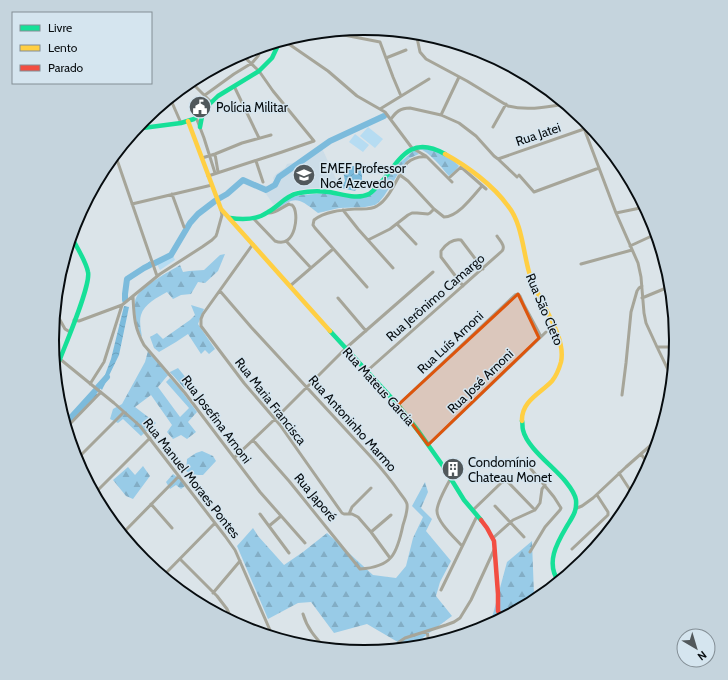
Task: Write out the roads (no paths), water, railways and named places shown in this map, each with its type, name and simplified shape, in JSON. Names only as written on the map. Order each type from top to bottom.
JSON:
[{"type":"street","points":[[348,36],[380,42],[401,96]]},
{"type":"street","points":[[417,40],[420,52],[424,58],[506,104],[515,108],[558,105]]},
{"type":"street","points":[[287,45],[328,71],[357,96],[385,112],[412,148],[427,157],[452,182]]},
{"type":"street","points":[[145,128],[181,123],[196,117],[211,102],[259,71],[272,58],[278,47]]},
{"type":"street","points":[[386,58],[406,50]]},
{"type":"street","points":[[205,95],[252,63],[259,53]]},
{"type":"street","points":[[208,176],[314,141],[273,91],[259,71],[246,58]]},
{"type":"street","points":[[442,115],[459,77]]},
{"type":"street","points":[[380,109],[429,79]]},
{"type":"street","points":[[195,86],[211,102]]},
{"type":"street","points":[[234,86],[259,138]]},
{"type":"street","points":[[172,103],[181,123]]},
{"type":"street","points":[[492,127],[506,104]]},
{"type":"street","points":[[391,119],[397,112],[406,108],[442,115],[456,121],[466,127],[494,156],[534,192],[599,168]]},
{"type":"street","points":[[200,127],[204,110]]},
{"type":"street","points":[[196,117],[217,173]]},
{"type":"street","name":"Rua Mateus Garcia","points":[[188,121],[221,209],[398,405],[451,478],[464,500],[487,528],[493,538],[495,549],[498,610],[500,614]]},
{"type":"street","points":[[585,130],[616,213],[640,270],[646,323],[667,368]]},
{"type":"street","name":"Rua Jatei","points":[[498,159],[585,130]]},
{"type":"street","points":[[202,158],[242,143],[271,135]]},
{"type":"street","name":"Rua São Cleto","points":[[412,148],[424,146],[444,153],[494,191],[513,212],[523,244],[529,276],[554,325],[561,342],[562,354],[558,371],[553,380],[526,405],[522,415],[521,424],[524,433],[532,445],[570,487],[576,498],[576,508]]},
{"type":"street","points":[[268,213],[284,200],[298,193],[314,191],[361,196],[369,193],[412,148]]},
{"type":"street","points":[[215,154],[217,173]]},
{"type":"street","points":[[367,287],[315,228],[313,225],[314,220],[323,215],[343,210],[368,209],[377,206],[385,199],[404,167],[411,161],[421,156],[427,157]]},
{"type":"street","points":[[256,160],[263,182]]},
{"type":"street","points":[[117,161],[157,276]]},
{"type":"street","points":[[449,178],[462,166]]},
{"type":"street","name":"Rua São Cleto","points":[[462,166],[486,189]]},
{"type":"street","points":[[400,174],[434,209],[444,216],[451,216],[461,208],[482,186]]},
{"type":"street","points":[[132,204],[212,185]]},
{"type":"street","points":[[172,194],[184,227]]},
{"type":"street","points":[[230,218],[253,218],[273,212],[290,204],[293,207],[295,218],[294,231],[287,242],[280,243],[275,241],[253,218]]},
{"type":"street","points":[[616,213],[639,208]]},
{"type":"street","points":[[74,320],[80,321],[122,305],[157,276],[202,248],[216,236],[222,215],[221,209]]},
{"type":"street","points":[[368,240],[387,231],[404,217],[412,213],[428,214],[434,209]]},
{"type":"street","points":[[343,210],[348,218],[393,268]]},
{"type":"street","points":[[397,224],[416,244]]},
{"type":"street","name":"Rua Jerônimo Camargo","points":[[367,371],[504,250],[497,236]]},
{"type":"street","points":[[581,264],[631,248],[651,237]]},
{"type":"street","points":[[463,286],[441,257],[441,251],[447,244],[455,239],[461,240],[483,269]]},
{"type":"street","points":[[287,242],[311,268]]},
{"type":"street","points":[[60,359],[88,281],[89,274],[83,258],[75,243]]},
{"type":"street","name":"Rua Maria Francisca","points":[[253,244],[201,319],[201,326],[240,378],[275,419],[342,513],[352,514],[358,517],[390,558]]},
{"type":"street","points":[[290,286],[333,249]]},
{"type":"street","points":[[234,458],[346,348],[433,272]]},
{"type":"street","points":[[622,395],[631,312],[637,291],[642,286]]},
{"type":"street","points":[[642,298],[664,289]]},
{"type":"street","name":"Rua Antoninho Marmo","points":[[220,291],[251,327],[380,467],[406,501],[407,507],[401,535],[397,548],[390,558]]},
{"type":"street","name":"Rua Luís Arnoni","points":[[398,405],[515,295],[518,294],[520,296],[540,335],[539,338]]},
{"type":"street","name":"Rua Josefina Arnoni","points":[[132,297],[134,320],[139,336],[150,353],[173,377],[260,492],[305,543]]},
{"type":"street","points":[[338,298],[366,331]]},
{"type":"street","points":[[90,384],[106,357],[122,305]]},
{"type":"street","points":[[60,320],[64,328],[70,332]]},
{"type":"street","name":"Rua José Arnoni","points":[[428,445],[546,332]]},
{"type":"street","points":[[657,347],[669,348]]},
{"type":"street","name":"Rua Manuel Moraes Pontes","points":[[60,359],[140,426],[150,438],[232,545],[270,630]]},
{"type":"street","points":[[70,423],[101,392]]},
{"type":"street","points":[[81,455],[124,412]]},
{"type":"street","points":[[98,489],[150,438]]},
{"type":"street","name":"Rua Japoré","points":[[253,440],[290,481],[360,569],[380,566],[390,558]]},
{"type":"street","points":[[556,577],[553,573],[553,556],[557,544],[576,508],[582,506],[597,495],[650,445]]},
{"type":"street","points":[[641,454],[645,459]]},
{"type":"street","points":[[530,552],[545,527],[561,509],[545,485],[531,469]]},
{"type":"street","points":[[619,473],[630,490]]},
{"type":"street","points":[[126,530],[179,476]]},
{"type":"street","points":[[451,478],[439,502],[437,512],[441,521],[462,546]]},
{"type":"street","points":[[473,510],[501,483],[505,481],[520,493],[535,510]]},
{"type":"street","points":[[493,538],[510,522],[535,510],[540,503],[542,489],[545,485]]},
{"type":"street","points":[[350,514],[352,507],[371,488]]},
{"type":"street","points":[[572,549],[608,515],[608,512],[597,495]]},
{"type":"street","points":[[151,504],[172,528]]},
{"type":"street","points":[[495,506],[524,537]]},
{"type":"street","points":[[260,514],[289,553]]},
{"type":"street","points":[[371,532],[391,515]]},
{"type":"street","points":[[269,526],[281,516]]},
{"type":"street","points":[[441,590],[477,516]]},
{"type":"street","points":[[167,572],[215,523]]},
{"type":"street","points":[[398,643],[405,638],[454,622],[462,616],[495,549]]},
{"type":"street","points":[[180,559],[213,593],[229,614]]},
{"type":"street","points":[[213,593],[240,561]]},
{"type":"street","points":[[302,614],[309,629],[319,641]]},
{"type":"street","points":[[427,631],[429,638]]},
{"type":"water","points":[[359,165],[362,174],[362,183],[355,191],[341,188],[345,181],[343,171]]},
{"type":"water","points":[[150,261],[151,264],[128,282],[128,296],[124,299],[126,281]]},
{"type":"water","points":[[124,306],[129,307],[119,355],[102,390],[100,388],[111,359]]},
{"type":"water","points":[[95,393],[98,395],[70,423],[69,419]]},
{"type":"waterway","points":[[220,198],[243,180],[266,190],[275,185],[279,177],[330,141],[384,116]]},
{"type":"waterway","points":[[155,263],[171,255],[190,223],[198,214],[215,201]]},
{"type":"waterway","points":[[125,300],[127,279],[150,265]]},
{"type":"waterway","points":[[98,387],[107,377]]},
{"type":"waterway","points":[[69,419],[95,391]]},
{"type":"place","name":"Polícia Militar","points":[[200,107]]},
{"type":"place","name":"EMEF Professor Noé Azevedo","points":[[304,175]]},
{"type":"place","name":"Condomínio Chateau Monet","points":[[453,469]]}]
